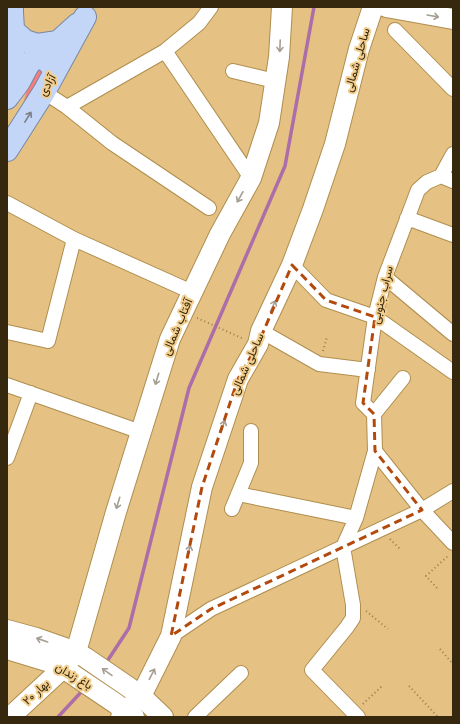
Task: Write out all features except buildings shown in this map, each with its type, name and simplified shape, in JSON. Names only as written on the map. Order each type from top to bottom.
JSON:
[{"type":"main road","points":[[7,90],[12,31],[12,7]]},
{"type":"main road","points":[[12,31],[25,41],[36,45],[58,42],[90,12]]},
{"type":"main road","name":"آزادی","points":[[7,150],[44,92],[90,12]]},
{"type":"main road","points":[[7,98],[20,80],[26,68],[33,60],[40,58],[47,61],[52,65],[54,73]]},
{"type":"street","points":[[67,107],[165,51],[199,23],[211,7]]},
{"type":"street","name":"آفتاب شمالی","points":[[81,655],[116,512],[170,339],[220,234],[251,178],[269,123],[280,57],[282,7]]},
{"type":"street","name":"ساحلی شمالی","points":[[124,712],[134,691],[171,636],[202,487],[238,379],[258,344],[262,331],[292,266],[313,209],[335,144],[359,49],[373,7]]},
{"type":"street","points":[[386,7],[453,19]]},
{"type":"street","points":[[395,30],[453,89]]},
{"type":"street","points":[[165,51],[251,178]]},
{"type":"street","points":[[233,71],[275,82]]},
{"type":"street","points":[[44,92],[67,107],[112,143],[209,208]]},
{"type":"street","name":"سراب جنوبی","points":[[374,414],[363,403],[375,318],[385,277],[418,190],[427,182],[447,179],[453,154]]},
{"type":"street","points":[[7,203],[74,239],[192,292]]},
{"type":"street","points":[[407,218],[453,235]]},
{"type":"street","points":[[7,332],[48,341],[74,239]]},
{"type":"street","points":[[292,266],[326,300],[375,318],[453,372]]},
{"type":"street","points":[[385,277],[453,334]]},
{"type":"street","points":[[262,331],[319,364],[368,370]]},
{"type":"street","points":[[356,715],[312,670],[348,627],[353,618],[353,605],[343,547],[356,518],[375,452],[374,414],[403,378]]},
{"type":"street","points":[[7,384],[141,432]]},
{"type":"street","points":[[7,458],[30,393]]},
{"type":"street","points":[[232,509],[251,463],[251,431]]},
{"type":"street","points":[[375,452],[422,510],[453,543]]},
{"type":"street","points":[[171,636],[211,610],[422,510],[453,490]]},
{"type":"street","points":[[238,494],[356,518]]},
{"type":"street","name":"باغ زندان","points":[[7,630],[36,638],[81,655],[134,691],[163,717]]},
{"type":"street","name":"باغ زندان","points":[[7,649],[46,661],[68,671],[124,712]]},
{"type":"street","name":"بهار ۲۰","points":[[10,717],[68,671],[81,655]]},
{"type":"street","points":[[195,717],[241,673]]},
{"type":"path","points":[[192,315],[243,338]]},
{"type":"path","points":[[437,588],[426,576],[453,552]]},
{"type":"path","points":[[353,605],[364,610],[388,629]]},
{"type":"path","points":[[440,649],[453,664]]},
{"type":"path","points":[[356,715],[382,686]]},
{"type":"path","points":[[410,686],[438,717]]},
{"type":"highlighted area","points":[[292,265],[326,300],[375,317],[363,403],[374,414],[375,451],[422,510],[211,609],[171,636],[202,487],[238,379],[258,344]]},
{"type":"shaded area","points":[[33,67],[48,69],[20,116]]},
{"type":"waterway","points":[[106,663],[129,628],[189,388],[285,166],[314,7]]},
{"type":"waterway","points":[[58,717],[84,689]]}]
